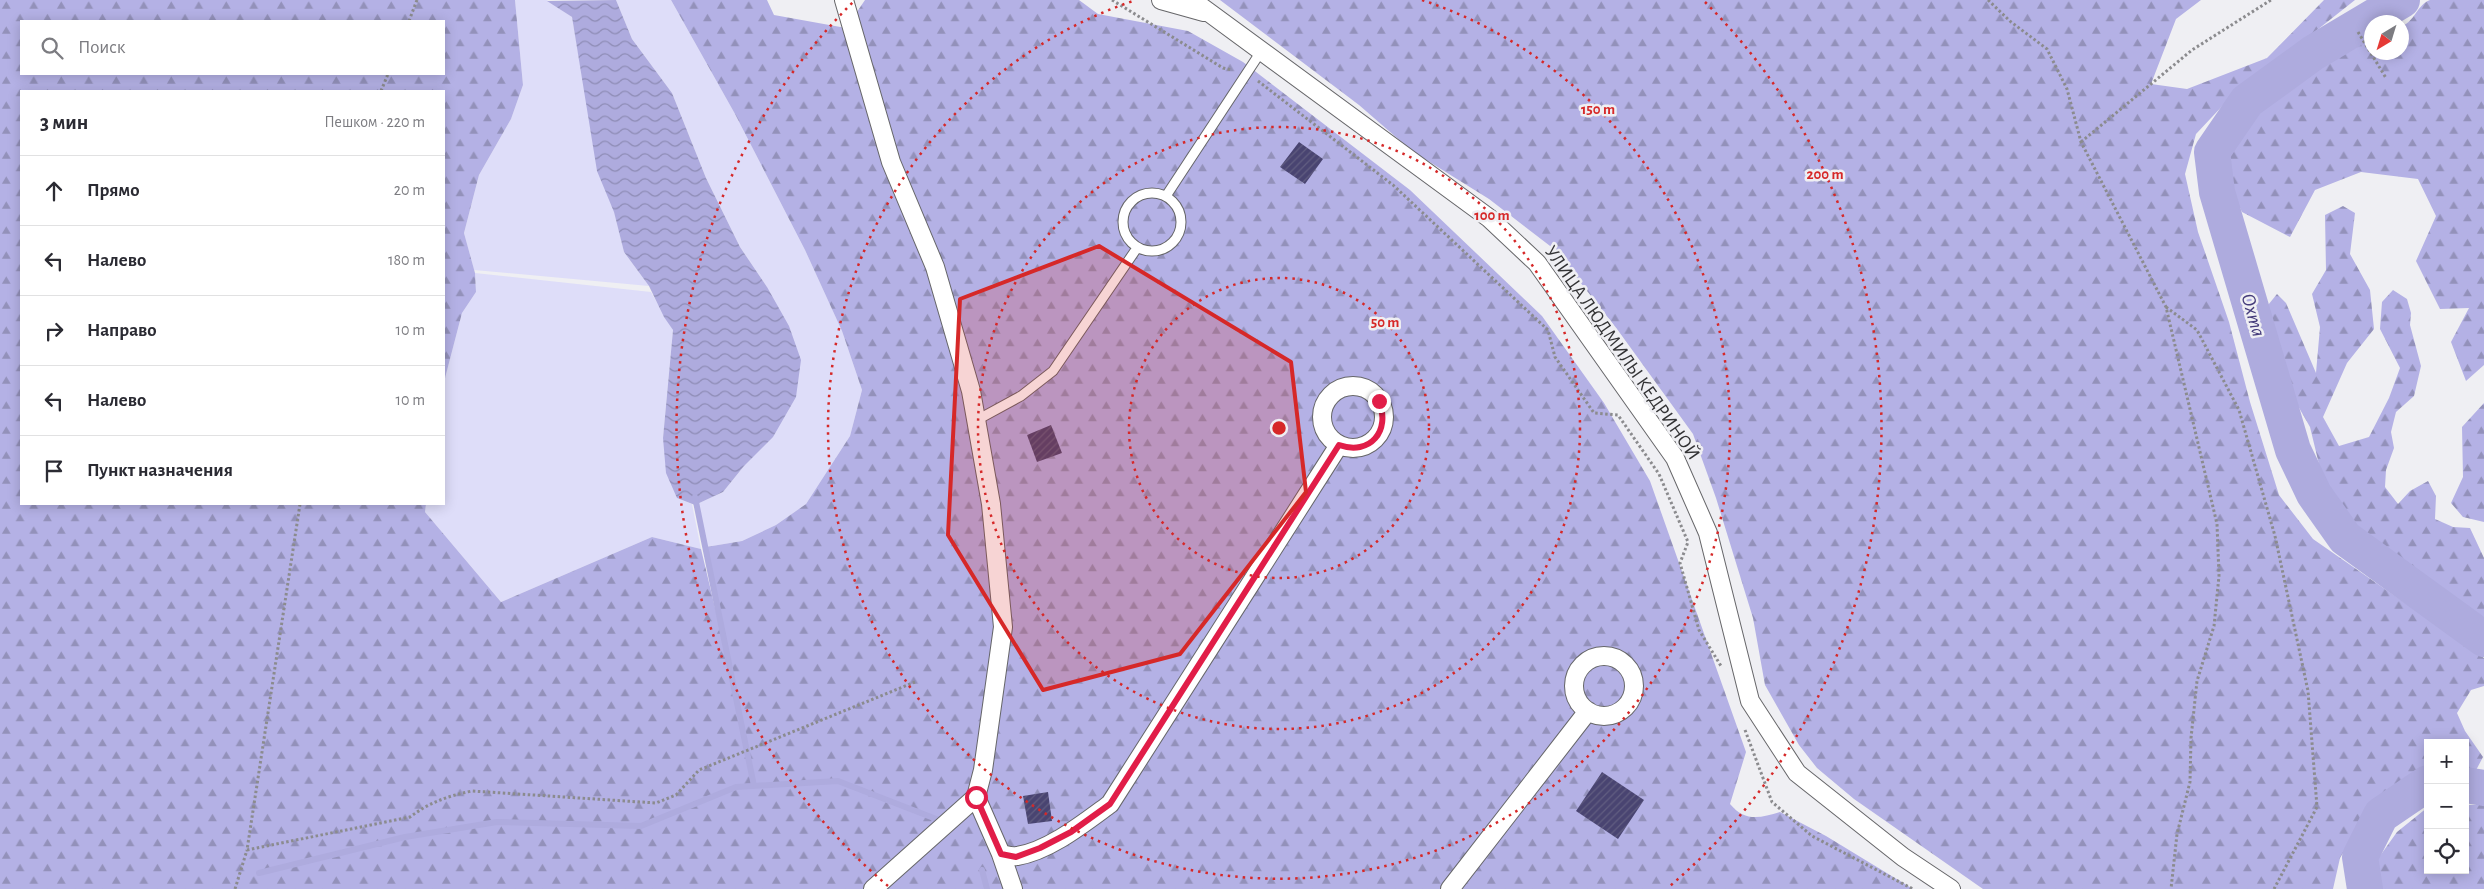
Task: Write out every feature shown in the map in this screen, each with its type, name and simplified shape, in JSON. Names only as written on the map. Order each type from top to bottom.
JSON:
[{"type":"street","points":[[844,0],[891,162],[935,267],[971,391],[991,504],[1003,627],[983,770],[976,797],[873,889]]},
{"type":"street","name":"УЛИЦА ЛЮДМИЛЫ КЕДРИНОЙ","points":[[1161,0],[1215,15]]},
{"type":"street","name":"УЛИЦА ЛЮДМИЛЫ КЕДРИНОЙ","points":[[1192,0],[1263,50],[1490,218],[1538,263],[1675,458],[1708,533],[1750,701],[1797,773],[1903,857],[1951,889]]},
{"type":"street","points":[[1001,854],[1016,857],[1040,848],[1071,832],[1110,804],[1339,445]]},
{"type":"street","points":[[1450,889],[1588,711]]},
{"type":"street","points":[[976,797],[1001,854],[1013,889]]},
{"type":"lane","points":[[1166,196],[1263,50]]},
{"type":"lane","points":[[1148,192],[1166,196],[1178,209],[1181,228],[1172,244],[1156,252],[1137,248],[1125,235],[1122,217],[1126,209],[1131,201],[1148,192]]},
{"type":"lane","points":[[976,420],[1021,396],[1053,371],[1137,248]]},
{"type":"path","points":[[409,20],[418,0]]},
{"type":"path","points":[[1112,0],[1223,68],[1247,73],[1393,185],[1548,330],[1554,356],[1594,413],[1618,415],[1659,474],[1688,542],[1680,563],[1699,630],[1724,675]]},
{"type":"path","points":[[1988,0],[2011,22],[2047,49],[2067,89],[2081,142],[2166,307],[2217,524],[2219,576],[2214,626],[2197,681],[2191,738],[2190,782],[2177,834],[2171,889]]},
{"type":"path","points":[[2081,142],[2192,50],[2271,0]]},
{"type":"path","points":[[2358,32],[2386,78]]},
{"type":"path","points":[[381,90],[388,75]]},
{"type":"path","points":[[2166,307],[2197,330],[2240,410],[2275,536],[2308,691],[2317,807],[2274,889]]},
{"type":"path","points":[[235,889],[247,850],[300,505]]},
{"type":"path","points":[[247,850],[410,817],[427,804],[449,796],[472,791],[656,803],[676,795],[699,770],[915,682]]},
{"type":"path","points":[[1741,721],[1772,802],[1812,836],[1913,889]]},
{"type":"highlighted area","points":[[1099,246],[1291,362],[1306,492],[1180,654],[1043,690],[948,535],[960,299]]},
{"type":"shaded area","points":[[515,0],[547,0],[572,17],[583,82],[624,252],[649,286],[474,270],[464,233],[479,175],[511,119],[523,85]]},
{"type":"shaded area","points":[[616,0],[671,0],[735,114],[805,250],[842,331],[862,390],[850,436],[806,504],[776,525],[742,541],[706,547],[697,504],[723,492],[744,466],[767,287],[740,247],[706,178],[672,93],[632,39]]},
{"type":"shaded area","points":[[475,273],[651,292],[673,330],[663,438],[677,498],[692,504],[701,549],[652,537],[501,602],[425,512],[426,505],[445,505],[445,378],[462,313],[476,292]]},
{"type":"green space","points":[[0,0],[515,0],[523,85],[511,119],[479,175],[464,233],[475,273],[476,292],[462,313],[445,378],[445,90],[20,90],[20,505],[426,505],[425,512],[501,602],[652,537],[701,549],[727,658],[706,547],[742,541],[776,525],[806,504],[850,436],[862,390],[842,331],[805,250],[735,114],[671,0],[767,0],[774,15],[846,28],[865,0],[1079,0],[1098,14],[1188,31],[1243,62],[1410,190],[1542,316],[1604,403],[1650,481],[1746,752],[1730,804],[1741,814],[1753,817],[1780,812],[1826,836],[1913,889],[0,889]]},
{"type":"green space","points":[[1220,0],[2201,0],[2176,19],[2151,84],[2187,89],[2267,58],[2324,0],[2355,0],[2227,101],[2196,134],[2185,174],[2198,232],[2229,322],[2250,402],[2279,495],[2313,539],[2484,658],[2484,686],[2471,690],[2457,713],[2465,731],[2483,757],[2474,774],[2469,773],[2469,739],[2424,739],[2424,769],[2400,782],[2374,801],[2340,858],[2333,889],[1983,889],[1854,799],[1817,768],[1799,745],[1765,685],[1753,618],[1716,498],[1693,434],[1617,329],[1554,249],[1489,199],[1412,151],[1359,105]]},
{"type":"green space","points":[[2430,0],[2484,0],[2484,365],[2466,381],[2451,342],[2469,308],[2440,309],[2416,261],[2436,216],[2418,179],[2361,172],[2315,190],[2290,237],[2242,212],[2226,179],[2234,135],[2265,97],[2364,41],[2364,60],[2409,60],[2409,22]]},
{"type":"green space","points":[[2343,206],[2355,213],[2350,254],[2370,290],[2374,329],[2347,363],[2323,417],[2339,446],[2369,437],[2389,398],[2400,368],[2380,329],[2382,302],[2393,290],[2407,299],[2411,313],[2410,325],[2421,366],[2414,396],[2396,412],[2391,432],[2394,448],[2386,470],[2385,487],[2398,504],[2410,491],[2428,481],[2436,496],[2435,519],[2453,527],[2470,528],[2484,558],[2484,617],[2470,615],[2388,552],[2366,538],[2340,512],[2324,485],[2310,427],[2294,399],[2275,356],[2264,310],[2277,294],[2286,303],[2316,373],[2320,327],[2312,294],[2326,270],[2325,215]]},
{"type":"green space","points":[[2484,403],[2484,522],[2463,517],[2451,503],[2463,477],[2462,427]]},
{"type":"green space","points":[[2469,805],[2484,805],[2484,889],[2369,889],[2365,877],[2397,832],[2424,810],[2424,874],[2469,874]]},
{"type":"water","points":[[616,0],[632,39],[672,93],[706,178],[740,247],[767,287],[789,326],[801,360],[796,397],[773,437],[744,466],[723,492],[695,505],[677,498],[666,473],[663,438],[673,330],[664,317],[649,286],[624,252],[614,212],[597,171],[572,17],[547,1]]},
{"type":"building","points":[[1299,142],[1323,159],[1305,184],[1280,167]]},
{"type":"building","points":[[1051,425],[1062,453],[1037,462],[1027,435]]},
{"type":"building","points":[[1602,772],[1644,800],[1618,839],[1576,811]]},
{"type":"building","points":[[1048,792],[1052,821],[1028,824],[1023,796]]},
{"type":"waterway","name":"Охта","points":[[2402,0],[2313,53],[2247,101],[2212,152],[2217,192],[2293,450],[2314,494],[2345,538],[2484,639]]},
{"type":"waterway","points":[[695,497],[754,786]]},
{"type":"waterway","points":[[259,873],[405,837],[497,822],[641,826],[736,787],[838,781],[944,822]]},
{"type":"waterway","name":"Охта","points":[[2365,889],[2360,857],[2381,815],[2427,784]]},
{"type":"waterway","name":"Охта","points":[[2469,786],[2484,788]]},
{"type":"waterway","points":[[982,870],[987,889]]},
{"type":"route","points":[[976,797],[1001,854],[1016,857],[1040,848],[1071,832],[1110,804],[1339,445],[1348,448],[1358,448],[1376,438],[1384,420],[1383,410],[1379,401]]}]
